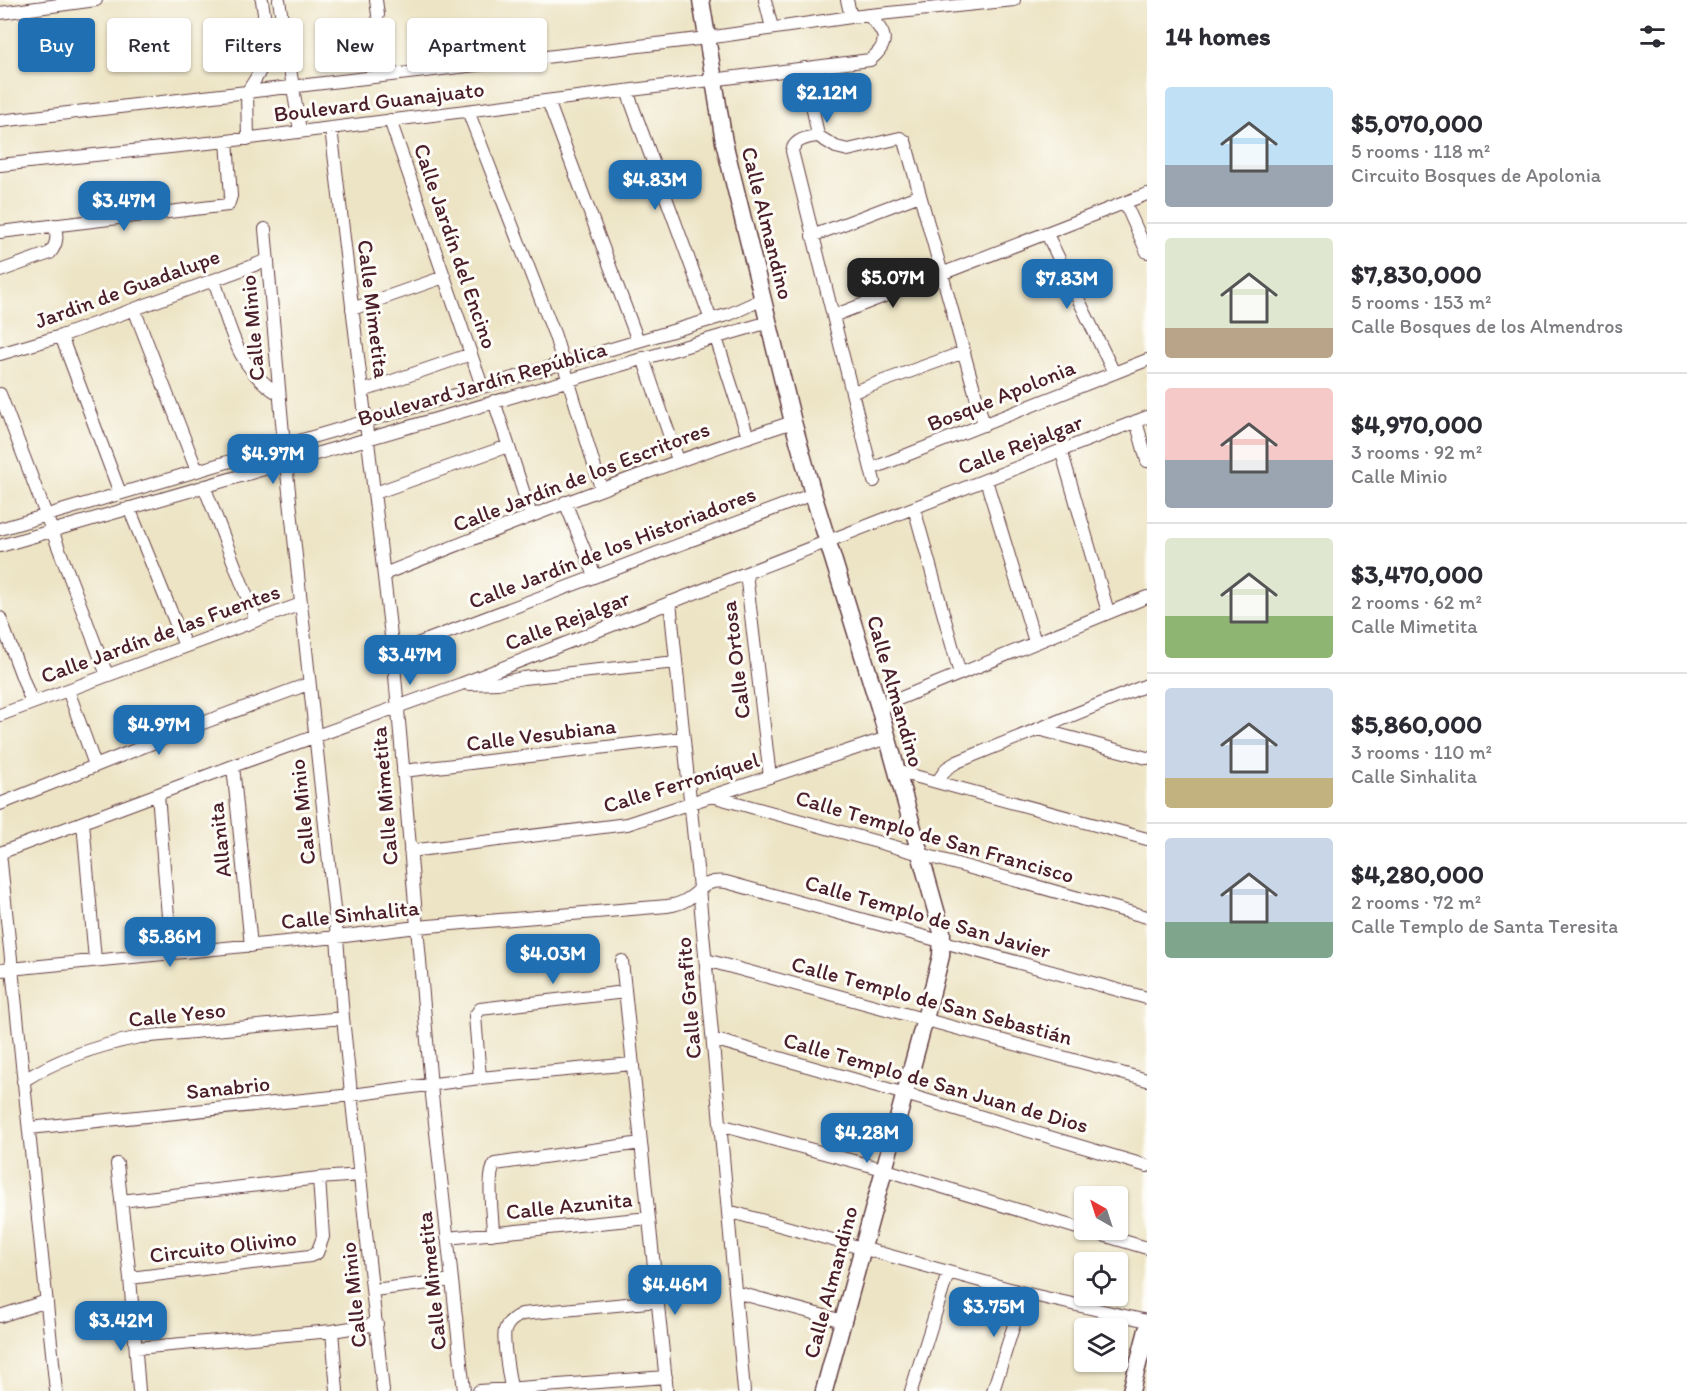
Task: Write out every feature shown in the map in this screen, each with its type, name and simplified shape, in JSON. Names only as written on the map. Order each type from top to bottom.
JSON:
[{"type":"street","points":[[0,13],[96,0]]},
{"type":"street","points":[[248,138],[247,92],[265,64],[267,52],[262,0]]},
{"type":"street","points":[[279,0],[300,131]]},
{"type":"street","name":"Calle Almandino","points":[[701,0],[724,142],[793,422],[879,707],[940,923],[943,943],[925,1019],[824,1391]]},
{"type":"street","points":[[765,0],[772,28]]},
{"type":"street","points":[[847,0],[851,16]]},
{"type":"street","name":"Boulevard Guanajuato","points":[[0,122],[707,38],[868,15],[926,4],[1014,0]]},
{"type":"street","points":[[377,1],[378,15]]},
{"type":"street","name":"Boulevard Guanajuato","points":[[0,165],[227,141],[870,60],[880,50],[884,36],[882,30],[868,15]]},
{"type":"street","points":[[805,68],[818,136],[836,147],[848,150],[900,138],[906,144],[984,425]]},
{"type":"street","points":[[627,91],[711,320]]},
{"type":"street","points":[[548,101],[638,341]]},
{"type":"street","points":[[468,111],[564,362],[601,488]]},
{"type":"street","name":"Calle Jardín del Encino","points":[[390,120],[482,386]]},
{"type":"street","name":"Calle Mimetita","points":[[331,128],[393,653],[431,1086],[464,1391]]},
{"type":"street","name":"Bosque Apolonia","points":[[818,136],[795,144],[792,148],[793,155],[873,475],[984,425],[1147,360]]},
{"type":"street","points":[[0,232],[228,205],[231,196],[227,141]]},
{"type":"street","points":[[832,316],[943,275],[1147,194]]},
{"type":"street","points":[[812,236],[920,195]]},
{"type":"street","points":[[1125,203],[1147,252]]},
{"type":"street","points":[[0,271],[51,252],[56,246],[55,225]]},
{"type":"street","name":"Calle Minio","points":[[265,229],[308,684],[337,937],[343,1018],[374,1290],[383,1391]]},
{"type":"street","points":[[1047,234],[1114,373]]},
{"type":"street","name":"Jardin de Guadalupe","points":[[0,354],[61,336],[268,260]]},
{"type":"street","points":[[352,309],[444,277]]},
{"type":"street","points":[[214,280],[237,349],[244,362],[259,381],[279,394]]},
{"type":"street","name":"Boulevard Jardín República","points":[[0,528],[711,320],[741,310],[763,299]]},
{"type":"street","points":[[134,309],[197,471]]},
{"type":"street","name":"Boulevard Jardín República","points":[[0,546],[769,322]]},
{"type":"street","points":[[61,336],[120,493]]},
{"type":"street","points":[[716,338],[748,436]]},
{"type":"street","points":[[852,392],[964,352]]},
{"type":"street","points":[[363,391],[471,354]]},
{"type":"street","points":[[643,358],[678,460]]},
{"type":"street","points":[[0,394],[107,675]]},
{"type":"street","points":[[494,401],[531,515]]},
{"type":"street","points":[[1142,419],[1147,461]]},
{"type":"street","name":"Calle Rejalgar","points":[[0,853],[461,684],[1142,419]]},
{"type":"street","name":"Calle Jardín de los Escritores","points":[[384,574],[601,488],[793,422]]},
{"type":"street","points":[[375,493],[508,446]]},
{"type":"street","points":[[1061,450],[1108,612]]},
{"type":"street","points":[[986,480],[1035,642]]},
{"type":"street","points":[[204,486],[256,620]]},
{"type":"street","name":"Calle Jardín de los Historiadores","points":[[393,653],[813,494]]},
{"type":"street","points":[[564,502],[595,576]]},
{"type":"street","points":[[129,508],[185,646]]},
{"type":"street","points":[[914,508],[960,674]]},
{"type":"street","name":"Calle Ortosa","points":[[746,573],[770,777]]},
{"type":"street","points":[[879,707],[1147,597]]},
{"type":"street","name":"Calle Grafito","points":[[670,602],[706,960],[744,1391]]},
{"type":"street","name":"Calle Jardín de las Fuentes","points":[[0,715],[301,603]]},
{"type":"street","points":[[0,618],[32,703]]},
{"type":"street","points":[[461,684],[498,683],[524,678],[676,662]]},
{"type":"street","points":[[0,804],[95,765],[308,684]]},
{"type":"street","points":[[938,781],[947,768],[957,762],[1147,685]]},
{"type":"street","points":[[68,690],[95,765]]},
{"type":"street","points":[[1038,729],[1147,758]]},
{"type":"street","name":"Calle Vesubiana","points":[[403,771],[683,738]]},
{"type":"street","name":"Calle Ferroníquel","points":[[410,851],[606,828],[644,819],[887,738]]},
{"type":"street","name":"Allanita","points":[[233,766],[251,946]]},
{"type":"street","points":[[896,771],[1147,839]]},
{"type":"street","points":[[158,794],[171,953]]},
{"type":"street","name":"Calle Templo de San Francisco","points":[[712,796],[1147,917]]},
{"type":"street","points":[[83,822],[95,960]]},
{"type":"street","points":[[0,853],[6,970],[29,1128],[56,1391]]},
{"type":"street","name":"Calle Templo de San Javier","points":[[699,888],[716,881],[726,882],[1147,998]]},
{"type":"street","name":"Calle Sinhalita","points":[[6,970],[417,927],[667,906],[685,901],[699,888]]},
{"type":"street","name":"Calle Templo de San Sebastián","points":[[706,960],[1147,1080]]},
{"type":"street","name":"Calle Azunita","points":[[622,961],[667,1391]]},
{"type":"street","points":[[480,1078],[475,1016],[480,1009],[625,992]]},
{"type":"street","name":"Calle Yeso","points":[[23,1081],[56,1063],[117,1041],[343,1018]]},
{"type":"street","name":"Calle Templo de San Juan de Dios","points":[[713,1039],[1147,1166]]},
{"type":"street","name":"Sanabrio","points":[[29,1128],[352,1095],[480,1078],[632,1064]]},
{"type":"street","points":[[720,1125],[883,1169],[1074,1227]]},
{"type":"street","name":"Calle Azunita","points":[[493,1234],[491,1178],[492,1167],[495,1164],[641,1143]]},
{"type":"street","name":"Circuito Olivino","points":[[117,1164],[130,1278],[139,1391]]},
{"type":"street","points":[[121,1201],[361,1175]]},
{"type":"street","name":"Circuito Olivino","points":[[130,1278],[310,1256],[317,1253],[323,1237],[319,1178]]},
{"type":"street","points":[[728,1210],[948,1273],[1147,1321]]},
{"type":"street","name":"Calle Azunita","points":[[447,1238],[649,1218]]},
{"type":"street","points":[[1119,1240],[1147,1248]]},
{"type":"street","points":[[911,1391],[948,1273]]},
{"type":"street","points":[[374,1290],[452,1280]]},
{"type":"street","points":[[735,1292],[843,1321]]},
{"type":"street","points":[[993,1391],[1024,1293]]},
{"type":"street","points":[[511,1388],[504,1333],[510,1320],[522,1314],[658,1301]]},
{"type":"street","points":[[0,1316],[47,1302]]},
{"type":"street","points":[[136,1348],[332,1331],[377,1324]]},
{"type":"street","points":[[1131,1391],[1147,1330]]},
{"type":"street","points":[[332,1331],[337,1391]]},
{"type":"street","points":[[479,1391],[666,1377]]}]
